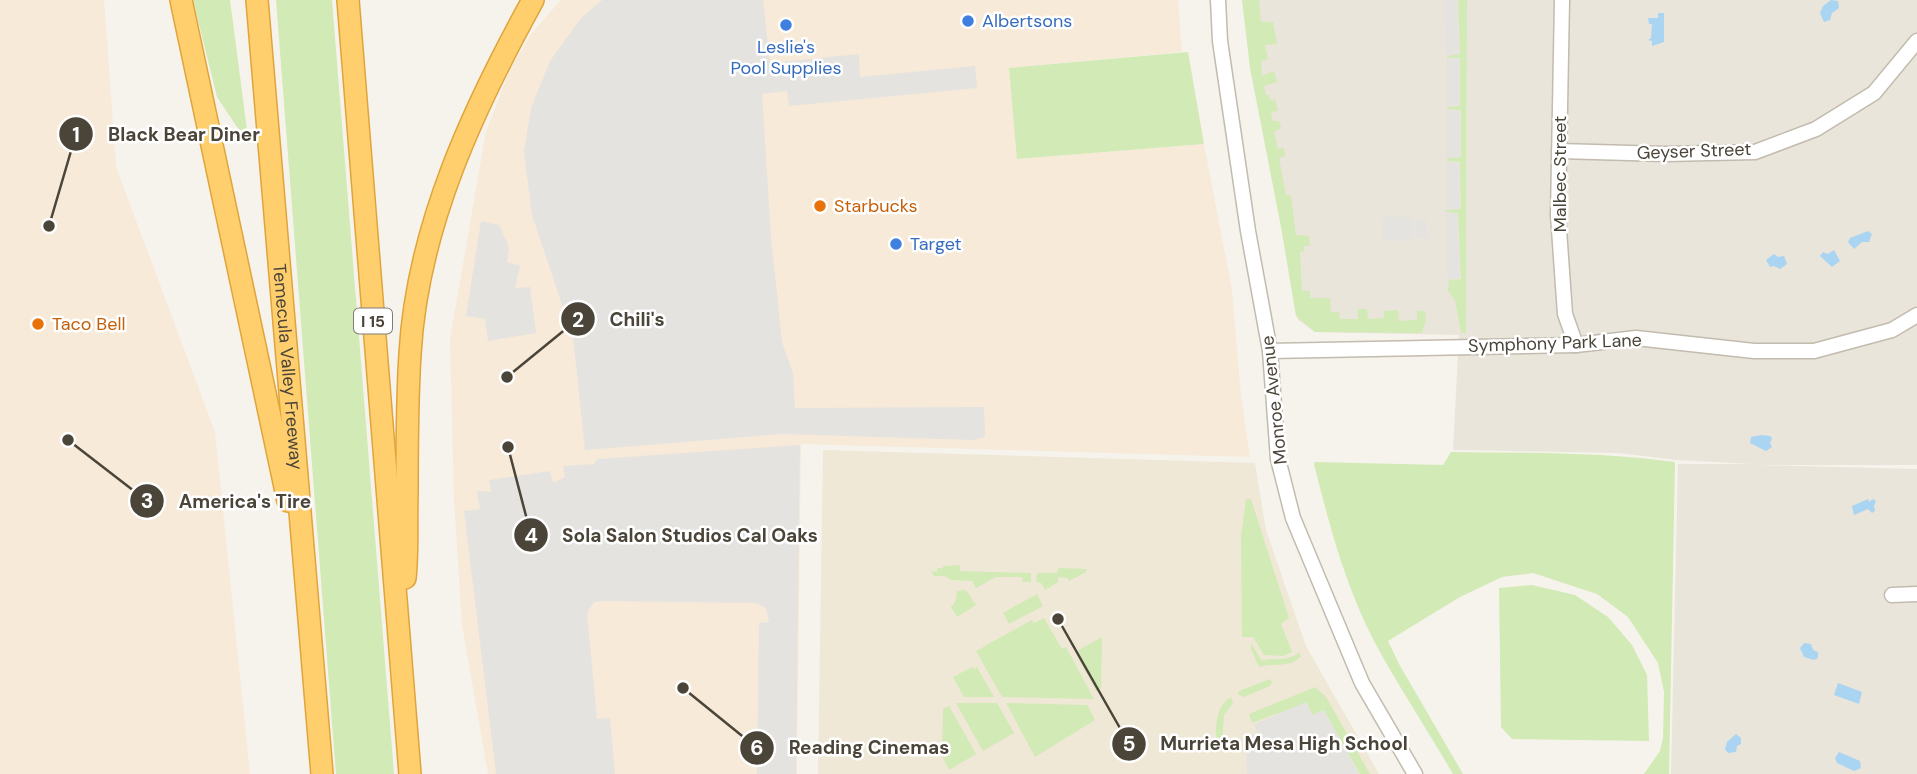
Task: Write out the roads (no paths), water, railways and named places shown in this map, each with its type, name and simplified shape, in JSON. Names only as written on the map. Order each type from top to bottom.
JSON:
[{"type":"highway","points":[[181,0],[308,602]]},
{"type":"highway","name":"Temecula Valley Freeway","points":[[256,0],[321,774]]},
{"type":"highway","name":"I 15","points":[[348,0],[410,774]]},
{"type":"highway","points":[[399,643],[407,564],[410,354],[415,300],[436,219],[459,153],[502,56],[533,0]]},
{"type":"street","name":"Monroe Avenue","points":[[1218,0],[1224,68],[1248,231],[1270,351],[1278,459],[1293,518],[1362,683],[1415,774]]},
{"type":"street","name":"Malbec Street","points":[[1562,0],[1558,215],[1565,314],[1576,345]]},
{"type":"street","name":"Geyser Street","points":[[1559,151],[1665,154],[1755,152],[1816,129],[1874,93],[1917,41]]},
{"type":"street","name":"Symphony Park Lane","points":[[1270,351],[1576,345],[1636,338],[1754,351],[1814,351],[1892,330],[1917,315]]},
{"type":"street","points":[[1892,595],[1917,594]]},
{"type":"water","points":[[1831,0],[1838,1],[1839,8],[1832,13],[1830,20],[1824,22],[1820,13],[1823,6]]},
{"type":"water","points":[[1658,13],[1664,13],[1664,42],[1652,46],[1652,41],[1648,40],[1651,38],[1652,24],[1649,24],[1648,18],[1658,18]]},
{"type":"water","points":[[1868,231],[1872,234],[1869,242],[1862,242],[1854,249],[1848,242],[1850,238]]},
{"type":"water","points":[[1834,250],[1840,261],[1832,267],[1820,256],[1823,252],[1828,254]]},
{"type":"water","points":[[1774,254],[1778,257],[1784,256],[1787,264],[1780,269],[1770,267],[1766,260]]},
{"type":"water","points":[[1762,435],[1772,438],[1772,447],[1766,451],[1750,443],[1751,437]]},
{"type":"water","points":[[1868,499],[1869,502],[1873,499],[1876,501],[1875,511],[1872,513],[1868,509],[1854,515],[1852,506]]},
{"type":"water","points":[[1804,643],[1811,644],[1813,650],[1818,652],[1818,658],[1814,660],[1804,657],[1800,648]]},
{"type":"water","points":[[1838,683],[1862,692],[1859,704],[1834,695]]},
{"type":"water","points":[[1736,734],[1741,738],[1741,744],[1737,746],[1736,752],[1728,753],[1725,749],[1727,742]]},
{"type":"water","points":[[1839,752],[1860,761],[1861,768],[1854,771],[1837,763],[1835,758]]},
{"type":"place","name":"Albertsons","points":[[968,21]]},
{"type":"place","name":"Leslie's Pool Supplies","points":[[786,25]]},
{"type":"place","name":"Starbucks","points":[[820,206]]},
{"type":"place","name":"Black Bear Diner","points":[[49,226]]},
{"type":"place","name":"Target","points":[[896,244]]},
{"type":"place","name":"Taco Bell","points":[[38,324]]},
{"type":"place","name":"Chili's","points":[[507,377]]},
{"type":"place","name":"America's Tire","points":[[68,440]]},
{"type":"place","name":"Sola Salon Studios Cal Oaks","points":[[508,447]]},
{"type":"place","name":"Murrieta Mesa High School","points":[[1058,619]]},
{"type":"place","name":"Reading Cinemas","points":[[683,688]]}]
